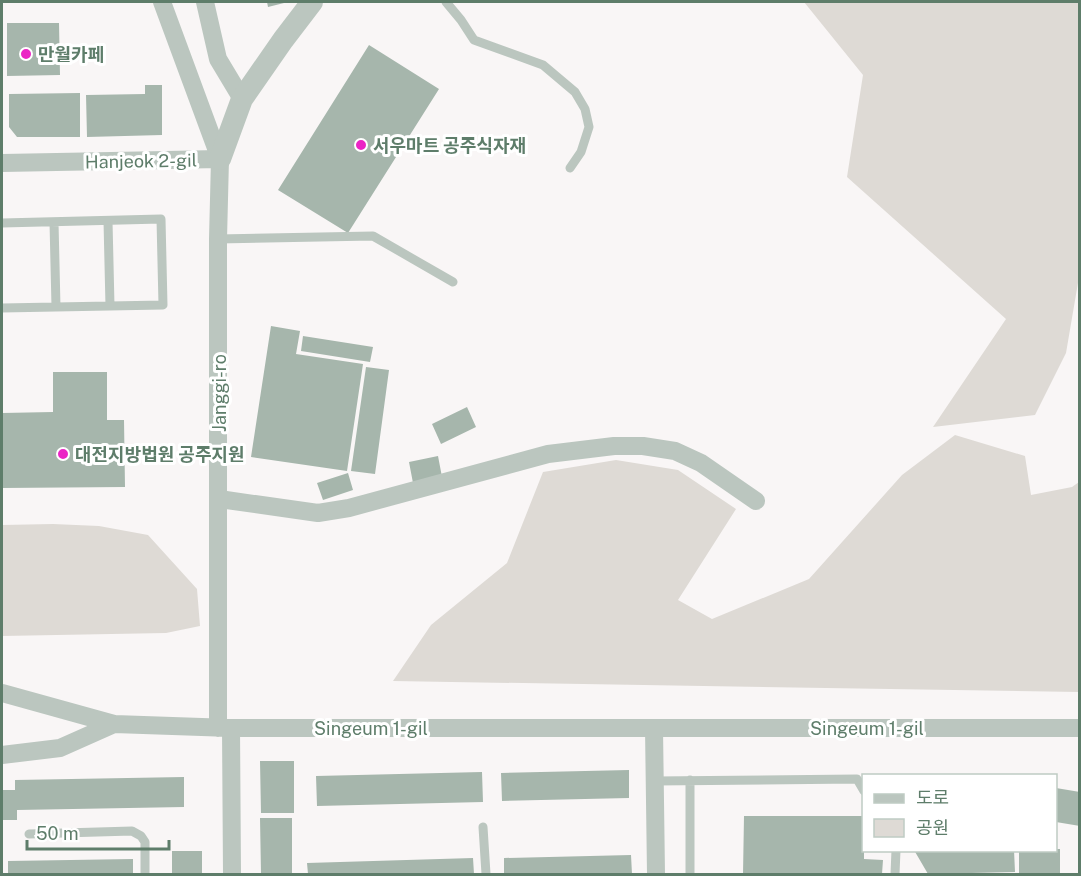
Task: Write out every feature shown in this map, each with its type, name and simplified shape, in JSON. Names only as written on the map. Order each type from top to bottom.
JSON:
[{"type":"street","name":"Hanjeok 2-gil","points":[[2,163],[220,159],[162,2]]},
{"type":"street","points":[[205,2],[218,59],[242,99]]},
{"type":"street","name":"Janggi-ro","points":[[225,728],[219,499],[220,159],[242,99],[312,2]]},
{"type":"street","points":[[219,499],[318,513],[349,508],[548,454],[614,446],[644,446],[675,451],[701,463],[756,501]]},
{"type":"street","points":[[2,693],[114,724]]},
{"type":"street","name":"Singeum 1-gil","points":[[2,754],[60,748],[114,724],[225,728],[1080,728]]},
{"type":"street","points":[[225,728],[232,874]]},
{"type":"street","points":[[654,728],[656,874]]},
{"type":"lane","points":[[446,2],[474,40],[543,65],[575,92],[585,110],[589,127],[581,152],[570,168]]},
{"type":"lane","points":[[2,223],[161,219],[163,305],[2,308]]},
{"type":"lane","points":[[108,221],[110,306]]},
{"type":"lane","points":[[54,222],[56,307]]},
{"type":"lane","points":[[218,238],[373,236],[453,282]]},
{"type":"lane","points":[[655,781],[857,779],[862,788]]},
{"type":"lane","points":[[690,780],[690,874]]},
{"type":"lane","points":[[483,827],[486,874]]},
{"type":"lane","points":[[29,834],[132,831],[141,836],[145,842],[145,874]]},
{"type":"lane","points":[[895,874],[896,852]]},
{"type":"green space","points":[[804,2],[1079,2],[1079,277],[1066,353],[1035,415],[933,427],[1006,319],[847,177],[863,75]]},
{"type":"green space","points":[[955,435],[1025,456],[1031,495],[1072,487],[1079,482],[1079,692],[393,681],[431,625],[507,563],[543,472],[616,460],[678,470],[736,509],[678,600],[712,619],[809,579],[902,475]]},
{"type":"green space","points":[[2,525],[99,526],[148,535],[197,589],[200,626],[166,633],[2,636]]},
{"type":"building","points":[[267,2],[288,2],[268,7]]},
{"type":"building","points":[[7,23],[59,23],[60,75],[7,76]]},
{"type":"building","points":[[369,45],[439,89],[348,233],[278,190]]},
{"type":"building","points":[[145,85],[162,85],[162,135],[87,137],[86,95],[145,94]]},
{"type":"building","points":[[80,93],[80,137],[17,137],[9,127],[9,94]]},
{"type":"building","points":[[271,326],[300,331],[296,354],[363,364],[347,471],[251,457]]},
{"type":"building","points":[[303,336],[373,347],[370,362],[301,351]]},
{"type":"building","points":[[366,367],[389,370],[375,474],[351,471]]},
{"type":"building","name":"대전지방법원 공주지원","points":[[53,372],[107,372],[107,420],[124,420],[125,487],[2,488],[2,413],[53,412]]},
{"type":"building","points":[[467,407],[476,427],[441,444],[432,424]]},
{"type":"building","points":[[438,456],[442,477],[413,483],[409,462]]},
{"type":"building","points":[[348,473],[353,490],[323,500],[317,483]]},
{"type":"building","points":[[260,761],[294,761],[294,813],[261,813]]},
{"type":"building","points":[[629,770],[629,798],[502,801],[501,773]]},
{"type":"building","points":[[482,772],[483,802],[317,806],[316,776]]},
{"type":"building","points":[[184,777],[184,807],[17,810],[17,820],[2,820],[2,790],[15,790],[15,780]]},
{"type":"building","points":[[1057,788],[1080,792],[1080,826],[1057,822]]},
{"type":"building","points":[[744,816],[862,816],[864,859],[883,860],[882,874],[743,874]]},
{"type":"building","points":[[260,818],[292,818],[292,874],[261,874]]},
{"type":"building","points":[[1057,849],[1060,849],[1060,874],[1019,874],[1019,852],[1057,852]]},
{"type":"building","points":[[172,851],[202,851],[202,874],[172,874]]},
{"type":"building","points":[[915,852],[1014,852],[1015,872],[928,874]]},
{"type":"building","points":[[631,855],[632,874],[504,874],[504,858]]},
{"type":"building","points":[[473,858],[474,874],[308,874],[307,863]]},
{"type":"building","points":[[133,859],[133,874],[8,874],[8,861]]},
{"type":"place","name":"만월카페","points":[[26,54]]},
{"type":"place","name":"서우마트 공주식자재","points":[[361,145]]},
{"type":"place","name":"대전지방법원 공주지원","points":[[63,454]]}]
